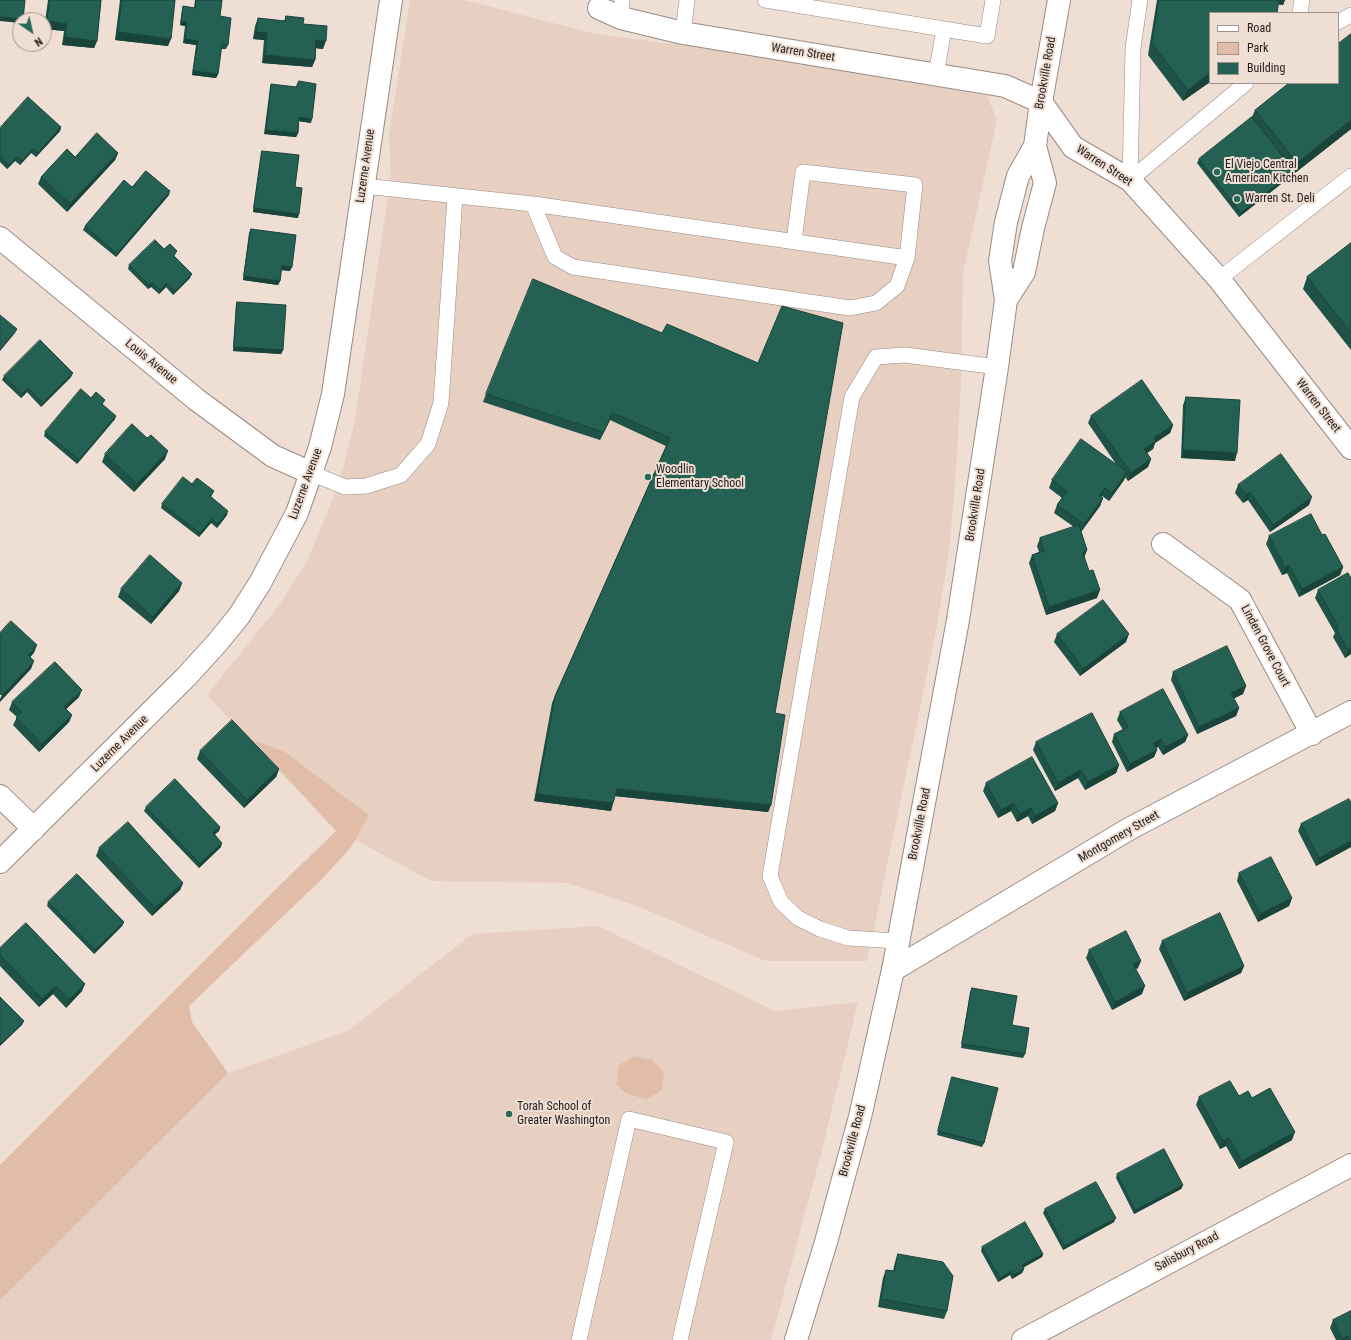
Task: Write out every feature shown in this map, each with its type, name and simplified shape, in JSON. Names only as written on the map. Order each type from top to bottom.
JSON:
[{"type":"street","name":"Luzerne Avenue","points":[[0,862],[186,678],[217,643],[239,616],[260,584],[297,513],[322,440],[333,394],[391,0]]},
{"type":"street","name":"Brookville Road","points":[[796,1340],[826,1242],[860,1117],[893,970],[958,620],[1006,300],[1024,272],[1033,228],[1045,183],[1035,146],[1041,102],[1059,0]]},
{"type":"street","name":"Warren Street","points":[[599,8],[621,9],[683,33],[1005,86],[1041,102],[1073,147],[1130,180],[1218,278],[1351,448]]},
{"type":"street","name":"Louis Avenue","points":[[0,238],[197,400],[273,456],[311,473]]},
{"type":"street","name":"Linden Grove Court","points":[[1163,544],[1240,600],[1312,734]]},
{"type":"street","name":"Montgomery Street","points":[[893,970],[1129,830],[1351,712]]},
{"type":"street","points":[[0,796],[34,829]]},
{"type":"street","name":"Salisbury Road","points":[[1023,1340],[1351,1165]]},
{"type":"lane","points":[[683,33],[687,0]]},
{"type":"lane","points":[[765,0],[987,36],[993,0]]},
{"type":"lane","points":[[1130,180],[1133,48],[1140,0]]},
{"type":"lane","points":[[1300,12],[1302,0]]},
{"type":"lane","points":[[1339,21],[1351,15]]},
{"type":"lane","points":[[936,74],[944,29]]},
{"type":"lane","points":[[1130,180],[1245,84]]},
{"type":"lane","points":[[533,204],[555,257],[573,267],[850,308],[876,303],[897,286],[907,258],[915,185],[803,172],[794,241]]},
{"type":"lane","points":[[1218,278],[1351,176]]},
{"type":"lane","points":[[364,186],[533,204],[907,258]]},
{"type":"lane","points":[[311,473],[345,487],[366,486],[401,475],[428,444],[441,403],[456,197]]},
{"type":"lane","points":[[898,941],[848,938],[820,929],[798,918],[781,902],[770,876],[852,396],[876,357],[905,355],[997,367]]},
{"type":"lane","points":[[579,1340],[629,1119],[726,1142],[680,1340]]},
{"type":"shaded area","name":"Woodlin Elementary School","points":[[410,0],[464,0],[596,34],[801,61],[987,96],[997,120],[963,273],[961,382],[956,471],[949,551],[936,631],[867,961],[766,961],[640,907],[567,883],[431,881],[332,827],[207,695],[280,604],[308,559],[331,503],[343,468],[355,420],[391,175],[389,135]]},
{"type":"shaded area","name":"Torah School of Greater Washington","points":[[598,926],[775,1011],[858,1002],[821,1154],[771,1340],[0,1340],[0,1300],[228,1073],[348,1031],[472,934]]},
{"type":"green space","points":[[253,740],[285,752],[369,815],[352,846],[322,879],[189,1006],[192,1022],[228,1073],[0,1300],[0,1165],[336,831]]},
{"type":"green space","points":[[634,1056],[652,1060],[664,1072],[662,1090],[647,1099],[627,1094],[616,1084],[619,1065]]},
{"type":"building","points":[[0,0],[25,0],[24,12],[12,12],[12,18],[0,17]]},
{"type":"building","points":[[50,0],[101,0],[97,41],[65,37],[67,24],[52,22],[52,12],[48,12]]},
{"type":"building","points":[[122,0],[175,0],[171,39],[118,32]]},
{"type":"building","points":[[196,0],[222,0],[220,16],[231,18],[228,45],[222,44],[218,74],[193,71],[198,41],[185,39],[187,22],[181,21],[183,6],[195,8]]},
{"type":"building","points":[[1159,0],[1279,0],[1277,12],[1209,12],[1209,74],[1188,90],[1152,44]]},
{"type":"building","points":[[286,16],[304,18],[303,24],[327,26],[326,41],[316,40],[315,60],[265,55],[267,33],[256,32],[258,18],[285,21]]},
{"type":"building","points":[[1351,34],[1351,120],[1297,163],[1255,110],[1288,84],[1339,84],[1339,43]]},
{"type":"building","points":[[299,81],[316,84],[312,119],[299,117],[298,133],[266,130],[271,84],[296,87]]},
{"type":"building","points":[[28,97],[61,127],[38,153],[33,149],[22,161],[17,157],[9,165],[0,157],[0,128]]},
{"type":"building","points":[[1252,117],[1294,171],[1241,213],[1199,159]]},
{"type":"building","points":[[97,133],[118,153],[70,204],[41,177],[67,149],[75,157]]},
{"type":"building","points":[[262,151],[299,155],[295,187],[302,188],[299,214],[254,208]]},
{"type":"building","points":[[146,171],[170,191],[117,254],[85,226],[124,180],[132,187]]},
{"type":"building","points":[[251,229],[296,235],[292,267],[282,266],[280,281],[244,276]]},
{"type":"building","points":[[155,240],[164,249],[170,244],[177,251],[173,255],[192,274],[175,291],[167,283],[160,290],[152,283],[149,285],[129,265]]},
{"type":"building","points":[[1351,243],[1351,333],[1307,277]]},
{"type":"building","name":"Woodlin Elementary School","points":[[533,279],[662,333],[667,324],[758,363],[782,306],[843,323],[775,713],[785,715],[771,805],[617,789],[613,803],[537,794],[555,696],[670,438],[613,413],[603,432],[486,394]]},
{"type":"building","points":[[237,302],[286,305],[283,350],[234,347]]},
{"type":"building","points":[[0,315],[17,329],[0,349]]},
{"type":"building","points":[[40,340],[73,373],[43,403],[28,388],[22,394],[4,376]]},
{"type":"building","points":[[1142,380],[1173,425],[1154,438],[1156,441],[1144,449],[1151,459],[1131,473],[1091,416]]},
{"type":"building","points":[[81,389],[91,398],[96,392],[105,400],[102,404],[116,416],[79,460],[45,432]]},
{"type":"building","points":[[1186,397],[1240,400],[1237,453],[1183,450]]},
{"type":"building","points":[[132,424],[147,438],[151,435],[168,451],[137,484],[105,454]]},
{"type":"building","points":[[1081,439],[1127,472],[1112,493],[1105,488],[1099,496],[1103,498],[1084,524],[1057,505],[1067,491],[1052,480]]},
{"type":"building","points":[[1281,454],[1312,497],[1273,525],[1250,492],[1246,495],[1238,485]]},
{"type":"building","points":[[183,477],[192,484],[197,478],[214,491],[210,496],[228,511],[218,524],[212,519],[200,533],[162,504]]},
{"type":"building","points":[[1311,514],[1322,535],[1325,534],[1343,567],[1302,589],[1289,565],[1285,568],[1269,536]]},
{"type":"building","points":[[1079,525],[1087,550],[1083,553],[1089,571],[1093,570],[1100,590],[1049,607],[1032,555],[1044,551],[1040,538]]},
{"type":"building","points":[[150,555],[182,583],[153,617],[121,589]]},
{"type":"building","points":[[1348,573],[1351,578],[1351,648],[1348,650],[1336,629],[1339,628],[1318,590]]},
{"type":"building","points":[[1103,600],[1129,634],[1083,669],[1057,634]]},
{"type":"building","points":[[11,621],[37,645],[28,655],[34,661],[2,695],[0,694],[0,633]]},
{"type":"building","points":[[1227,646],[1246,686],[1231,693],[1239,708],[1199,727],[1173,672]]},
{"type":"building","points":[[55,662],[82,690],[64,707],[72,715],[42,744],[16,718],[22,712],[12,702]]},
{"type":"building","points":[[1163,689],[1188,735],[1165,747],[1161,739],[1154,743],[1157,750],[1130,764],[1114,734],[1128,727],[1120,712]]},
{"type":"building","points":[[1092,713],[1119,765],[1088,782],[1081,770],[1058,783],[1036,742]]},
{"type":"building","points":[[232,720],[279,769],[247,800],[200,751]]},
{"type":"building","points":[[1032,757],[1058,803],[1035,816],[1031,808],[1020,814],[1014,803],[1001,810],[986,783]]},
{"type":"building","points":[[175,779],[220,827],[213,833],[222,843],[200,864],[146,807]]},
{"type":"building","points":[[1349,799],[1351,803],[1351,841],[1319,858],[1301,824]]},
{"type":"building","points":[[128,822],[183,883],[155,908],[99,848]]},
{"type":"building","points":[[1271,857],[1292,898],[1260,914],[1239,873]]},
{"type":"building","points":[[77,874],[124,922],[95,950],[48,902]]},
{"type":"building","points":[[1220,913],[1244,966],[1187,993],[1162,941]]},
{"type":"building","points":[[26,923],[85,984],[69,1000],[56,986],[42,999],[0,955],[0,948]]},
{"type":"building","points":[[1126,931],[1141,961],[1133,964],[1145,986],[1115,1002],[1089,950]]},
{"type":"building","points":[[972,988],[1017,996],[1012,1025],[1029,1028],[1025,1054],[962,1044]]},
{"type":"building","points":[[0,997],[24,1021],[0,1044]]},
{"type":"building","points":[[952,1077],[998,1088],[984,1143],[938,1131]]},
{"type":"building","points":[[1230,1081],[1239,1096],[1248,1091],[1252,1098],[1270,1088],[1295,1132],[1242,1161],[1229,1138],[1223,1141],[1199,1097]]},
{"type":"building","points":[[1164,1149],[1183,1185],[1135,1210],[1117,1174]]},
{"type":"building","points":[[1096,1182],[1116,1218],[1064,1246],[1045,1209]]},
{"type":"building","points":[[1025,1222],[1043,1254],[1022,1265],[1024,1269],[1013,1275],[1011,1271],[1000,1278],[982,1247]]},
{"type":"building","points":[[898,1254],[943,1262],[953,1276],[947,1311],[881,1299],[886,1270],[894,1271]]},
{"type":"building","points":[[1351,1311],[1351,1340],[1348,1336],[1342,1339],[1333,1320]]},
{"type":"place","name":"El Viejo Central American Kitchen","points":[[1217,172]]},
{"type":"place","name":"Warren St. Deli","points":[[1237,199]]},
{"type":"place","name":"Woodlin Elementary School","points":[[648,477]]},
{"type":"place","name":"Torah School of Greater Washington","points":[[509,1114]]}]
